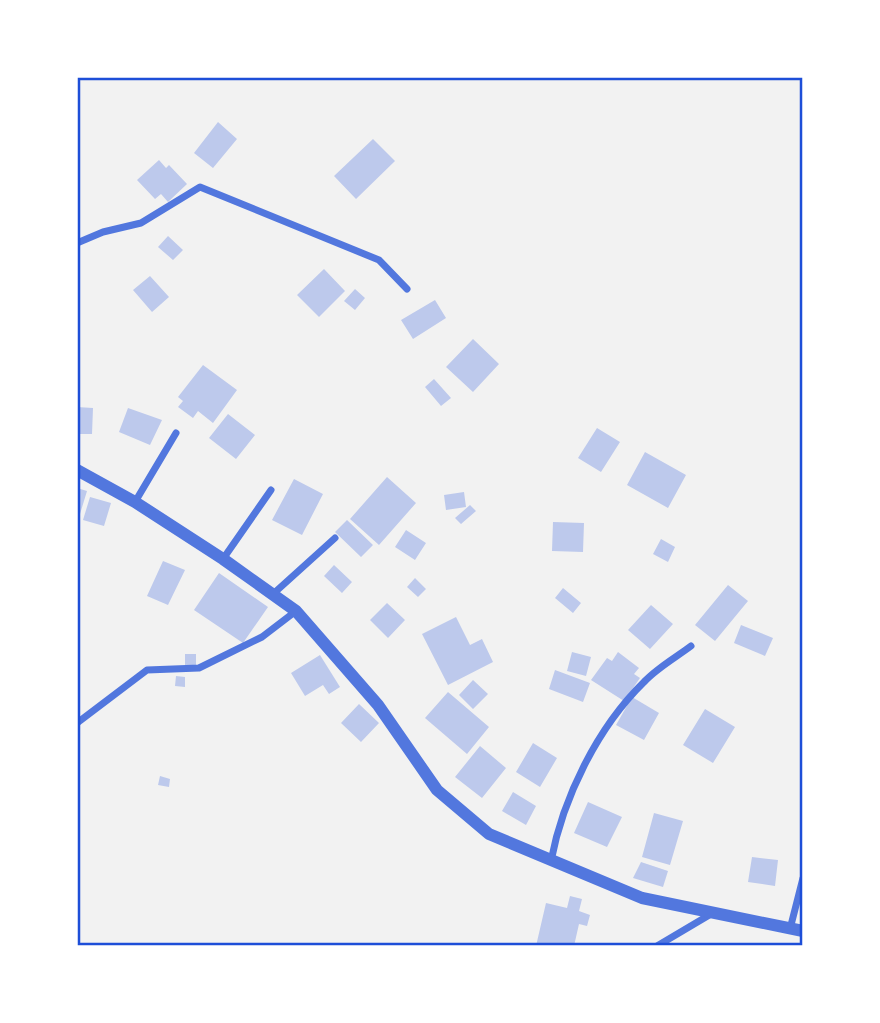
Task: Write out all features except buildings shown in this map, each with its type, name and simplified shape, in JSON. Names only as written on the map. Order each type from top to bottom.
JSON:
[{"type":"street","points":[[77,243],[103,232],[141,223],[200,187],[379,260],[407,289]]},
{"type":"street","points":[[135,502],[176,433]]},
{"type":"street","points":[[77,470],[135,502],[223,559],[296,611],[378,705],[437,790],[489,834],[642,898],[797,930],[803,878]]},
{"type":"street","points":[[223,559],[271,490]]},
{"type":"street","points":[[273,594],[335,538]]},
{"type":"street","points":[[77,723],[146,670],[199,668],[262,637],[296,611]]},
{"type":"street","points":[[551,861],[556,834],[591,753],[617,713],[644,681],[691,646]]},
{"type":"street","points":[[657,946],[713,913]]}]
